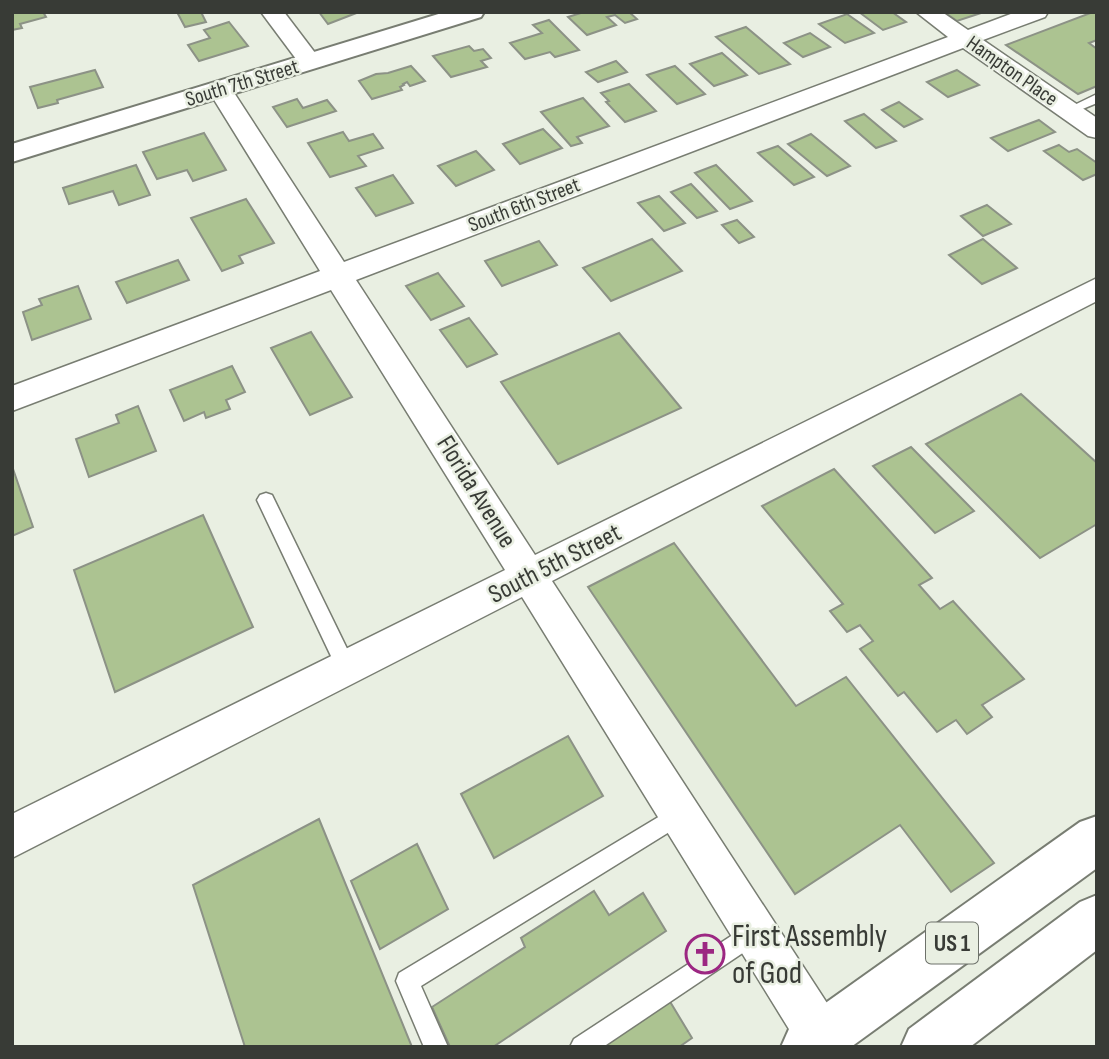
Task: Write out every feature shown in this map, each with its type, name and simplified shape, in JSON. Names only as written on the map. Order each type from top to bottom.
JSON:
[{"type":"street","points":[[272,12],[310,62]]},
{"type":"street","name":"South 7th Street","points":[[12,153],[472,12]]},
{"type":"street","name":"Hampton Place","points":[[927,12],[1097,130]]},
{"type":"street","name":"South 6th Street","points":[[12,399],[1034,13]]},
{"type":"street","name":"Florida Avenue","points":[[220,90],[754,932],[814,1042]]},
{"type":"street","name":"South 5th Street","points":[[12,837],[1097,288]]},
{"type":"street","name":"US 1","points":[[814,1042],[1097,839]]},
{"type":"street","name":"US 1","points":[[927,1047],[1097,919]]},
{"type":"lane","points":[[1069,111],[1097,98]]},
{"type":"lane","points":[[265,500],[347,669]]},
{"type":"lane","points":[[436,1047],[407,981],[680,814]]},
{"type":"lane","points":[[582,1047],[754,932]]},
{"type":"building","points":[[12,12],[43,12],[46,17],[20,24],[22,28],[12,30]]},
{"type":"building","points":[[177,12],[201,12],[206,22],[185,27]]},
{"type":"building","points":[[319,12],[359,12],[328,24]]},
{"type":"building","points":[[584,12],[629,12],[637,19],[625,23],[615,15],[607,17],[616,25],[587,35],[568,17]]},
{"type":"building","points":[[859,12],[892,12],[906,22],[883,30]]},
{"type":"building","points":[[944,12],[980,12],[981,13],[957,21]]},
{"type":"building","points":[[1097,12],[1097,40],[1089,43],[1097,49],[1097,86],[1078,94],[1006,45]]},
{"type":"building","points":[[847,14],[874,33],[845,43],[819,24]]},
{"type":"building","points":[[549,20],[579,50],[555,57],[550,52],[525,59],[510,43],[542,33],[533,25]]},
{"type":"building","points":[[229,22],[248,46],[199,61],[188,45],[210,38],[204,30]]},
{"type":"building","points":[[746,27],[790,64],[759,74],[716,37]]},
{"type":"building","points":[[810,33],[830,47],[803,57],[784,43]]},
{"type":"building","points":[[469,46],[474,51],[483,49],[491,58],[481,61],[487,67],[451,77],[433,56]]},
{"type":"building","points":[[722,53],[747,75],[714,86],[690,64]]},
{"type":"building","points":[[616,61],[627,72],[598,82],[586,72]]},
{"type":"building","points":[[411,66],[425,81],[410,86],[407,82],[400,87],[402,90],[372,99],[359,81],[376,74]]},
{"type":"building","points":[[675,66],[705,94],[677,104],[647,75]]},
{"type":"building","points":[[95,70],[103,87],[38,108],[30,87]]},
{"type":"building","points":[[957,70],[979,85],[948,97],[927,82]]},
{"type":"building","points":[[629,84],[656,111],[625,122],[601,93]]},
{"type":"building","points":[[583,98],[609,126],[577,137],[582,143],[571,146],[541,112]]},
{"type":"building","points":[[297,99],[303,108],[327,100],[336,111],[287,127],[273,107]]},
{"type":"building","points":[[899,102],[922,119],[904,127],[882,110]]},
{"type":"building","points":[[864,114],[896,141],[876,148],[845,121]]},
{"type":"building","points":[[1039,120],[1055,132],[1008,151],[991,138]]},
{"type":"building","points":[[543,129],[562,148],[520,164],[503,144]]},
{"type":"building","points":[[343,132],[349,141],[373,134],[383,148],[358,156],[366,166],[330,177],[308,143]]},
{"type":"building","points":[[204,133],[226,170],[193,181],[187,170],[157,179],[143,152]]},
{"type":"building","points":[[811,134],[850,166],[827,176],[788,144]]},
{"type":"building","points":[[1059,145],[1069,152],[1077,149],[1097,163],[1097,174],[1083,180],[1044,151]]},
{"type":"building","points":[[778,146],[814,177],[794,185],[758,153]]},
{"type":"building","points":[[476,151],[494,170],[456,186],[438,166]]},
{"type":"building","points":[[136,165],[150,195],[119,205],[113,191],[69,204],[63,188]]},
{"type":"building","points":[[716,165],[752,201],[730,209],[695,173]]},
{"type":"building","points":[[393,175],[413,203],[376,216],[356,188]]},
{"type":"building","points":[[691,184],[717,211],[697,218],[671,192]]},
{"type":"building","points":[[659,196],[685,223],[664,231],[638,203]]},
{"type":"building","points":[[246,199],[274,243],[239,256],[243,263],[222,271],[191,218]]},
{"type":"building","points":[[987,205],[1011,224],[983,236],[961,216]]},
{"type":"building","points":[[737,220],[754,237],[739,243],[722,225]]},
{"type":"building","points":[[652,239],[682,271],[611,301],[583,268]]},
{"type":"building","points":[[983,239],[1017,268],[982,284],[949,255]]},
{"type":"building","points":[[539,241],[557,265],[502,286],[485,261]]},
{"type":"building","points":[[178,260],[189,280],[127,303],[116,282]]},
{"type":"building","points":[[438,273],[464,306],[431,320],[406,286]]},
{"type":"building","points":[[78,286],[91,319],[32,340],[23,312],[42,305],[39,299]]},
{"type":"building","points":[[469,318],[497,354],[467,367],[440,330]]},
{"type":"building","points":[[311,332],[352,397],[310,415],[271,348]]},
{"type":"building","points":[[619,333],[681,408],[558,464],[501,382]]},
{"type":"building","points":[[232,366],[245,392],[226,400],[230,409],[206,418],[204,412],[184,421],[170,390]]},
{"type":"building","points":[[1021,394],[1097,463],[1097,524],[1040,558],[926,444]]},
{"type":"building","points":[[138,406],[156,451],[89,477],[76,439],[119,423],[116,415]]},
{"type":"building","points":[[911,447],[974,511],[935,533],[873,466]]},
{"type":"building","points":[[12,466],[33,527],[12,536]]},
{"type":"building","points":[[834,469],[932,578],[919,585],[940,609],[953,601],[1024,679],[982,705],[992,717],[967,734],[956,720],[937,732],[904,692],[898,696],[860,649],[873,641],[860,625],[847,632],[830,611],[843,604],[762,506]]},
{"type":"building","points":[[203,515],[253,627],[115,692],[74,570]]},
{"type":"building","points":[[674,543],[796,706],[846,677],[994,863],[951,892],[900,825],[795,894],[588,587]]},
{"type":"building","points":[[568,736],[603,796],[494,858],[461,794]]},
{"type":"building","points":[[319,819],[412,1047],[245,1047],[193,885]]},
{"type":"building","points":[[417,844],[448,909],[380,949],[351,881]]},
{"type":"building","points":[[594,891],[609,915],[643,893],[666,931],[493,1047],[450,1047],[432,1007],[525,947],[521,938]]},
{"type":"building","points":[[666,995],[692,1038],[679,1047],[609,1047],[604,1038]]},
{"type":"place","name":"First Assembly of God","points":[[705,954]]}]
